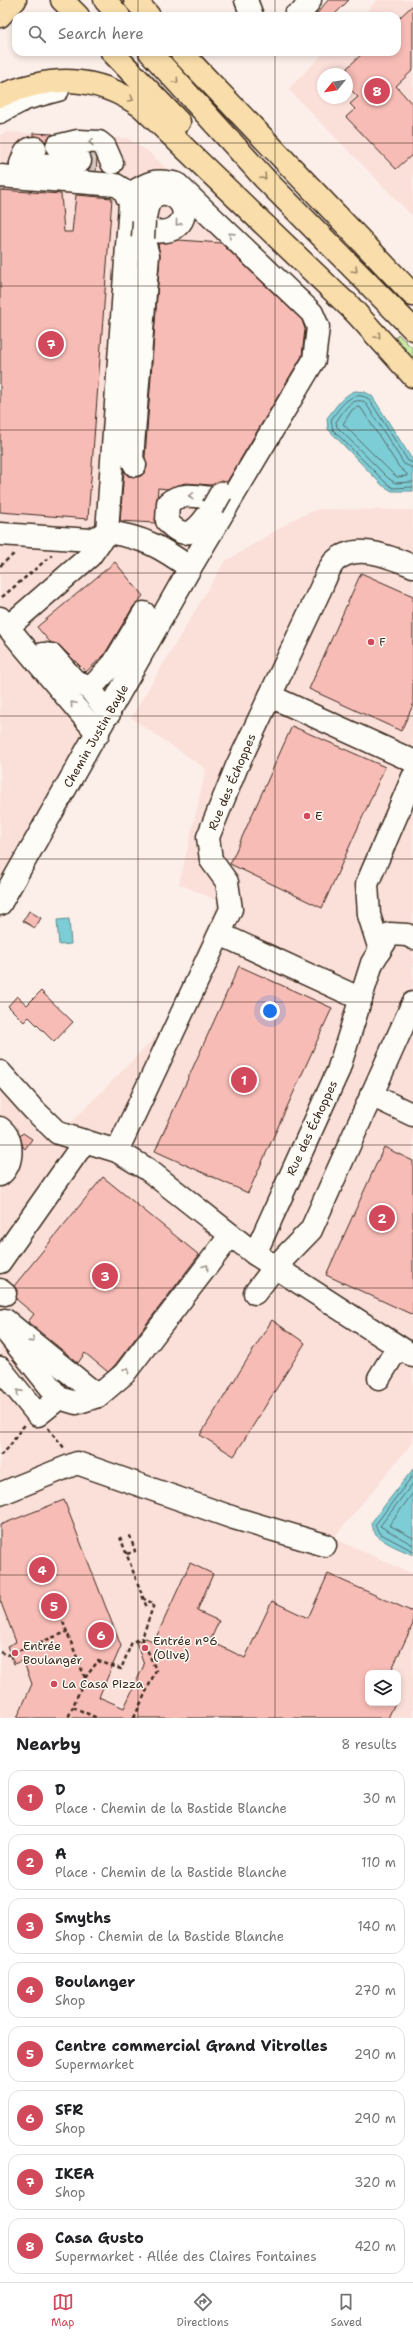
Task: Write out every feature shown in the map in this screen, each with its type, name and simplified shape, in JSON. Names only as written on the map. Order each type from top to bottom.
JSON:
[{"type":"main road","points":[[0,16],[15,0]]},
{"type":"main road","points":[[62,0],[75,12]]},
{"type":"main road","points":[[66,0],[76,12]]},
{"type":"main road","points":[[105,0],[116,12]]},
{"type":"main road","points":[[135,0],[146,12]]},
{"type":"main road","points":[[149,0],[160,12]]},
{"type":"main road","points":[[116,56],[413,376]]},
{"type":"main road","points":[[154,56],[265,179],[413,329]]},
{"type":"main road","points":[[185,56],[413,295]]},
{"type":"main road","points":[[196,56],[280,157],[413,281]]},
{"type":"main road","points":[[0,96],[23,87],[55,81],[74,80],[101,85],[119,92],[142,106],[356,313]]},
{"type":"street","points":[[246,0],[250,12]]},
{"type":"street","points":[[302,12],[310,0]]},
{"type":"street","points":[[0,112],[43,93],[101,85]]},
{"type":"street","points":[[57,146],[78,141],[99,142],[105,147],[96,162]]},
{"type":"street","points":[[15,166],[96,162]]},
{"type":"street","points":[[96,162],[125,193],[141,234],[132,459],[135,465]]},
{"type":"street","points":[[15,166],[116,185],[125,193]]},
{"type":"street","points":[[125,193],[150,181],[162,180],[177,184],[256,266],[305,322],[305,355],[220,502]]},
{"type":"street","points":[[98,734],[34,658],[3,614],[90,556],[107,532],[141,234]]},
{"type":"street","points":[[220,502],[248,463],[314,360],[318,327],[312,313],[256,266]]},
{"type":"street","name":"Chemin Justin Bayle","points":[[0,904],[98,734],[190,568],[220,502]]},
{"type":"street","points":[[0,534],[91,540],[107,532],[128,535],[158,546],[190,568]]},
{"type":"street","name":"Rue des Échoppes","points":[[108,1154],[220,934],[231,909],[227,882],[211,860],[208,837],[237,766],[334,562],[353,551],[377,554],[413,566]]},
{"type":"street","points":[[90,689],[114,663],[144,613]]},
{"type":"street","points":[[34,658],[43,654],[52,655],[74,680],[90,689],[109,714]]},
{"type":"street","points":[[270,696],[413,761]]},
{"type":"street","points":[[380,950],[369,915],[367,884],[413,777]]},
{"type":"street","points":[[220,934],[361,999]]},
{"type":"street","name":"Rue des Échoppes","points":[[255,1254],[338,1072],[372,963],[390,934],[407,935],[413,938]]},
{"type":"street","points":[[255,1293],[275,1267],[311,1230],[413,1003]]},
{"type":"street","points":[[0,1072],[33,1109],[58,1133],[85,1141],[108,1154],[147,1169],[230,1236],[255,1254],[406,1352],[380,1378]]},
{"type":"street","points":[[371,1095],[413,1115]]},
{"type":"street","points":[[0,1128],[7,1134],[11,1153],[8,1163],[0,1175]]},
{"type":"street","points":[[0,1262],[85,1141]]},
{"type":"street","points":[[0,1324],[58,1398],[76,1403],[98,1396],[124,1374],[230,1236]]},
{"type":"street","points":[[0,1317],[11,1322],[98,1396]]},
{"type":"street","points":[[0,1368],[38,1415],[58,1398]]},
{"type":"street","points":[[0,1494],[77,1463],[234,1518],[325,1545]]},
{"type":"path","points":[[3,614],[53,552]]},
{"type":"path","points":[[0,566],[16,553]]},
{"type":"path","points":[[0,1455],[10,1446],[16,1433],[38,1415],[77,1463]]},
{"type":"path","points":[[127,1554],[135,1551],[129,1534]]},
{"type":"path","points":[[120,1537],[147,1608]]},
{"type":"path","points":[[134,1718],[156,1670],[142,1638],[154,1604],[144,1599]]},
{"type":"path","points":[[63,1622],[85,1678]]},
{"type":"path","points":[[0,1652],[7,1655],[67,1632]]},
{"type":"path","points":[[68,1718],[85,1678],[98,1661],[121,1669],[132,1642],[142,1638]]},
{"type":"path","points":[[73,1707],[96,1718]]},
{"type":"shaded area","points":[[377,0],[413,0],[413,217],[288,89],[321,56],[401,56],[401,12],[365,12]]},
{"type":"shaded area","points":[[7,132],[127,138],[149,152],[316,311],[324,325],[107,700],[0,878],[0,135]]},
{"type":"shaded area","points":[[318,509],[413,510],[413,1442],[334,1538],[413,1574],[413,1718],[0,1718],[0,1089],[40,1135],[53,1141],[162,1030],[218,901],[179,884],[206,769],[131,718],[224,562],[296,518]]},
{"type":"green space","points":[[398,334],[413,349],[413,359],[396,337]]},
{"type":"water","points":[[355,391],[365,392],[372,396],[413,461],[413,491],[392,491],[382,485],[328,429],[327,418],[343,399]]},
{"type":"water","points":[[69,919],[71,944],[59,945],[57,920]]},
{"type":"water","points":[[413,1469],[413,1555],[381,1539],[376,1534],[371,1523]]},
{"type":"building","points":[[328,0],[349,0],[337,12],[318,12]]},
{"type":"building","points":[[413,5],[413,70],[396,86],[413,105],[413,154],[396,169],[346,117],[355,109],[350,104],[353,104],[353,101],[358,97],[353,92],[353,68],[347,68],[360,56],[401,56],[401,16]]},
{"type":"building","points":[[33,133],[53,134],[46,142],[40,137],[33,136]]},
{"type":"building","points":[[90,154],[94,154],[97,159],[96,171],[88,170],[92,165]]},
{"type":"building","points":[[0,190],[61,194],[64,232],[72,232],[76,195],[112,198],[88,519],[0,512]]},
{"type":"building","points":[[179,240],[221,243],[302,320],[305,329],[302,356],[227,482],[221,481],[211,485],[185,483],[167,489],[158,488],[155,523],[120,521],[124,471],[128,476],[141,476],[147,466],[145,457],[160,256],[158,244]]},
{"type":"building","points":[[115,562],[143,596],[133,607],[104,655],[86,672],[61,647],[50,642],[37,627]]},
{"type":"building","name":"F","points":[[361,573],[413,596],[413,705],[401,731],[309,689]]},
{"type":"building","name":"E","points":[[292,726],[385,767],[322,908],[230,864]]},
{"type":"building","points":[[29,911],[41,918],[35,928],[23,921]]},
{"type":"building","points":[[239,966],[332,1008],[248,1193],[155,1151]]},
{"type":"building","points":[[41,991],[73,1022],[54,1042],[29,1017],[24,1022],[8,1006],[17,996],[27,1005]]},
{"type":"building","points":[[23,1133],[32,1139],[25,1149],[20,1136]]},
{"type":"building","points":[[384,1147],[413,1161],[413,1315],[326,1275]]},
{"type":"building","points":[[103,1177],[199,1255],[115,1365],[108,1372],[85,1353],[78,1363],[28,1322],[34,1314],[16,1299],[17,1290],[14,1286]]},
{"type":"building","points":[[272,1320],[305,1343],[234,1456],[200,1435]]},
{"type":"building","points":[[64,1500],[121,1646],[99,1697],[124,1708],[144,1665],[136,1642],[146,1638],[154,1642],[190,1563],[213,1574],[197,1611],[219,1621],[210,1641],[245,1658],[272,1601],[308,1618],[328,1574],[413,1612],[413,1624],[391,1670],[365,1670],[365,1706],[394,1706],[388,1718],[17,1718],[32,1684],[23,1660],[14,1664],[7,1646],[16,1642],[0,1600],[0,1525]]},
{"type":"tunnel","points":[[80,161],[96,162]]},
{"type":"place","name":"Casa Gusto","points":[[377,91]]},
{"type":"place","name":"IKEA","points":[[51,344]]},
{"type":"place","name":"F","points":[[371,642]]},
{"type":"place","name":"E","points":[[307,816]]},
{"type":"place","name":"D","points":[[244,1080]]},
{"type":"place","name":"A","points":[[382,1218]]},
{"type":"place","name":"Smyths","points":[[105,1276]]},
{"type":"place","name":"Boulanger","points":[[42,1570]]},
{"type":"place","name":"Centre commercial Grand Vitrolles","points":[[54,1606]]},
{"type":"place","name":"SFR","points":[[101,1635]]},
{"type":"place","name":"Entrée n°6 (Olive)","points":[[145,1648]]},
{"type":"place","name":"Entrée Boulanger","points":[[15,1653]]},
{"type":"place","name":"La Casa Pizza","points":[[54,1684]]}]
